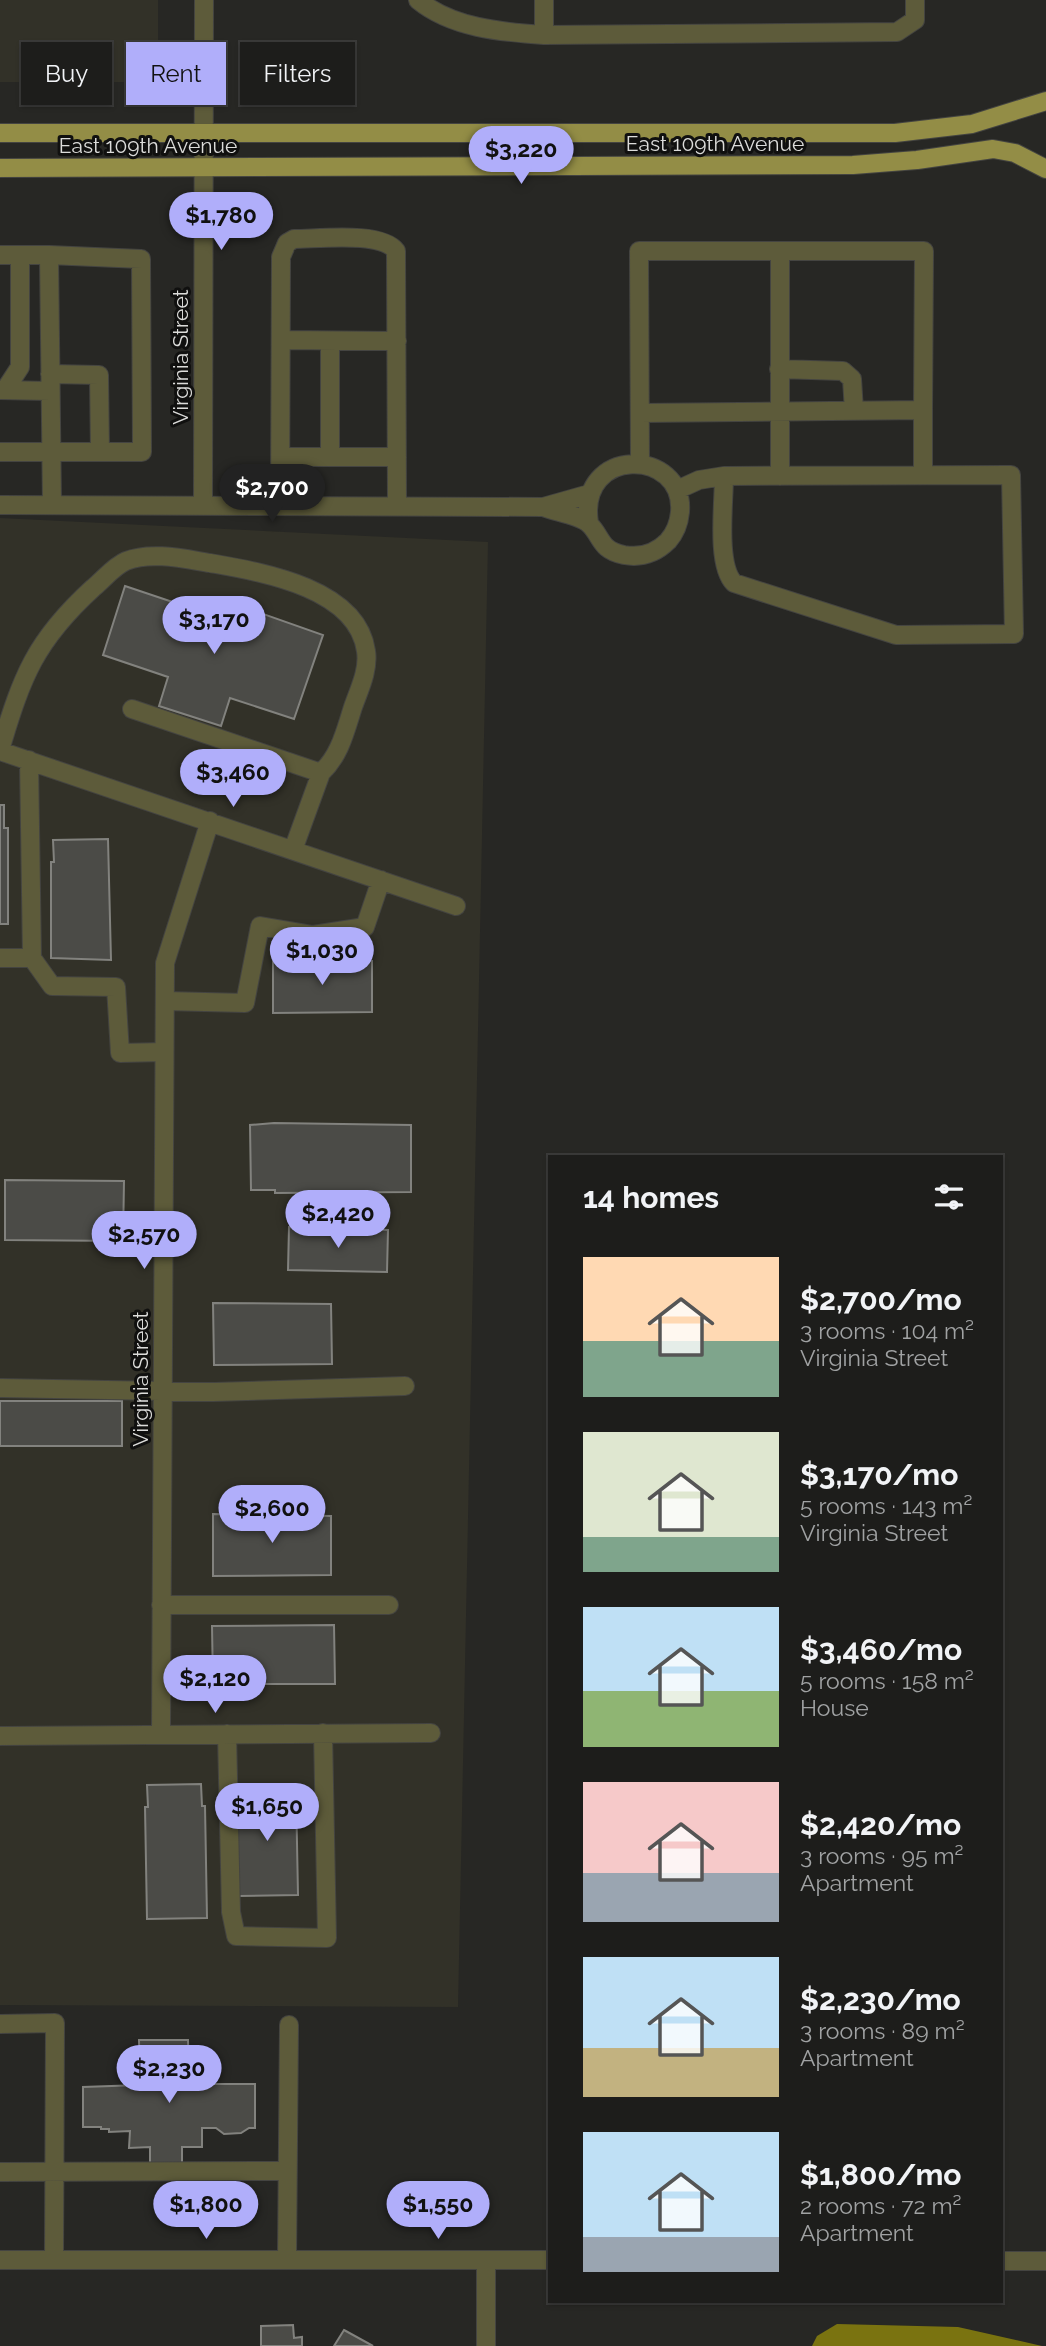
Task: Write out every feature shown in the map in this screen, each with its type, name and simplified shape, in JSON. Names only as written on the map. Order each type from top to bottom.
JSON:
[{"type":"main road","name":"East 109th Avenue","points":[[0,134],[905,132],[972,124],[1046,100]]},
{"type":"main road","name":"East 109th Avenue","points":[[0,168],[853,165],[917,160],[993,149],[1015,153],[1046,169]]},
{"type":"street","name":"Virginia Street","points":[[203,504],[204,0]]},
{"type":"street","points":[[418,0],[426,7],[487,30],[544,35],[897,32],[915,20],[915,0]]},
{"type":"street","points":[[544,0],[544,35]]},
{"type":"street","points":[[280,505],[281,257],[287,243],[294,239],[373,239],[392,245],[396,251],[397,506]]},
{"type":"street","points":[[640,463],[639,251],[924,251],[923,475]]},
{"type":"street","points":[[780,251],[780,476]]},
{"type":"street","points":[[0,255],[141,259],[142,452],[0,452]]},
{"type":"street","points":[[3,390],[20,367],[20,255]]},
{"type":"street","points":[[49,255],[52,505]]},
{"type":"street","points":[[281,340],[397,341]]},
{"type":"street","points":[[330,341],[330,457]]},
{"type":"street","points":[[779,369],[835,368],[843,371],[852,379],[854,411]]},
{"type":"street","points":[[3,390],[99,375],[100,452]]},
{"type":"street","points":[[640,413],[923,410]]},
{"type":"street","points":[[281,457],[397,457]]},
{"type":"street","points":[[640,463],[661,472],[677,490],[679,522],[667,541],[649,554],[620,554],[606,547],[589,523],[589,494],[597,480],[609,470],[624,464],[640,463]]},
{"type":"street","points":[[677,490],[699,480],[724,476],[1011,475],[1014,634],[895,635],[734,583],[729,578],[724,561],[724,476]]},
{"type":"street","points":[[543,508],[589,494]]},
{"type":"street","points":[[0,505],[203,504],[543,508],[589,523]]},
{"type":"street","points":[[293,849],[321,773],[335,759],[366,667],[366,650],[354,623],[340,608],[312,590],[269,573],[174,557],[126,561],[78,602],[48,634],[15,701],[0,750],[456,906]]},
{"type":"street","points":[[132,709],[321,773]]},
{"type":"street","points":[[29,760],[32,957],[52,986],[116,987],[120,1053],[164,1052]]},
{"type":"street","name":"Virginia Street","points":[[161,1734],[164,963],[210,821]]},
{"type":"street","points":[[164,1001],[245,1003],[260,926],[313,935],[365,927],[381,880]]},
{"type":"street","points":[[0,958],[32,957]]},
{"type":"street","points":[[0,1388],[214,1392],[405,1386]]},
{"type":"street","points":[[162,1605],[389,1605]]},
{"type":"street","points":[[227,1734],[230,1900],[236,1936],[327,1938],[323,1733]]},
{"type":"street","points":[[0,1736],[431,1733]]},
{"type":"street","points":[[0,2024],[55,2023],[54,2260]]},
{"type":"street","points":[[287,2260],[289,2025]]},
{"type":"street","points":[[0,2172],[287,2171]]},
{"type":"street","points":[[0,2260],[548,2260]]},
{"type":"street","points":[[486,2260],[486,2346]]},
{"type":"street","points":[[1003,2260],[1046,2260]]},
{"type":"shaded area","points":[[0,0],[158,0],[158,42],[126,42],[126,82],[112,82],[112,42],[21,42],[21,82],[0,82]]},
{"type":"shaded area","points":[[0,518],[488,542],[458,2007],[0,2005]]},
{"type":"shaded area","points":[[837,2324],[958,2327],[1042,2346],[812,2346],[817,2336]]},
{"type":"building","points":[[125,586],[241,625],[246,608],[323,635],[294,719],[230,698],[221,726],[159,706],[168,677],[103,655]]},
{"type":"building","points":[[0,805],[4,805],[4,828],[8,828],[8,924],[0,924]]},
{"type":"building","points":[[108,839],[111,960],[51,958],[53,840]]},
{"type":"building","points":[[273,961],[372,961],[372,1012],[273,1013]]},
{"type":"building","points":[[250,1125],[411,1125],[411,1192],[275,1193],[275,1190],[251,1190]]},
{"type":"building","points":[[5,1180],[124,1181],[123,1241],[5,1240]]},
{"type":"building","points":[[289,1227],[388,1230],[387,1272],[288,1270]]},
{"type":"building","points":[[213,1303],[331,1304],[332,1364],[214,1365]]},
{"type":"building","points":[[0,1401],[122,1401],[122,1446],[0,1446]]},
{"type":"building","points":[[213,1514],[331,1516],[331,1575],[213,1576]]},
{"type":"building","points":[[334,1625],[335,1684],[213,1684],[212,1626]]},
{"type":"building","points":[[201,1784],[202,1806],[205,1806],[207,1918],[147,1919],[147,1785]]},
{"type":"building","points":[[236,1789],[296,1791],[298,1895],[239,1896]]},
{"type":"building","points":[[139,2040],[188,2040],[189,2084],[255,2084],[255,2128],[241,2133],[224,2134],[216,2128],[202,2128],[202,2147],[182,2147],[182,2165],[150,2165],[150,2147],[129,2148],[130,2131],[109,2132],[109,2129],[101,2127],[83,2127],[83,2087],[140,2085]]},
{"type":"building","points":[[293,2325],[294,2338],[302,2337],[302,2346],[261,2346],[261,2326]]},
{"type":"building","points":[[344,2330],[373,2346],[334,2346]]}]
